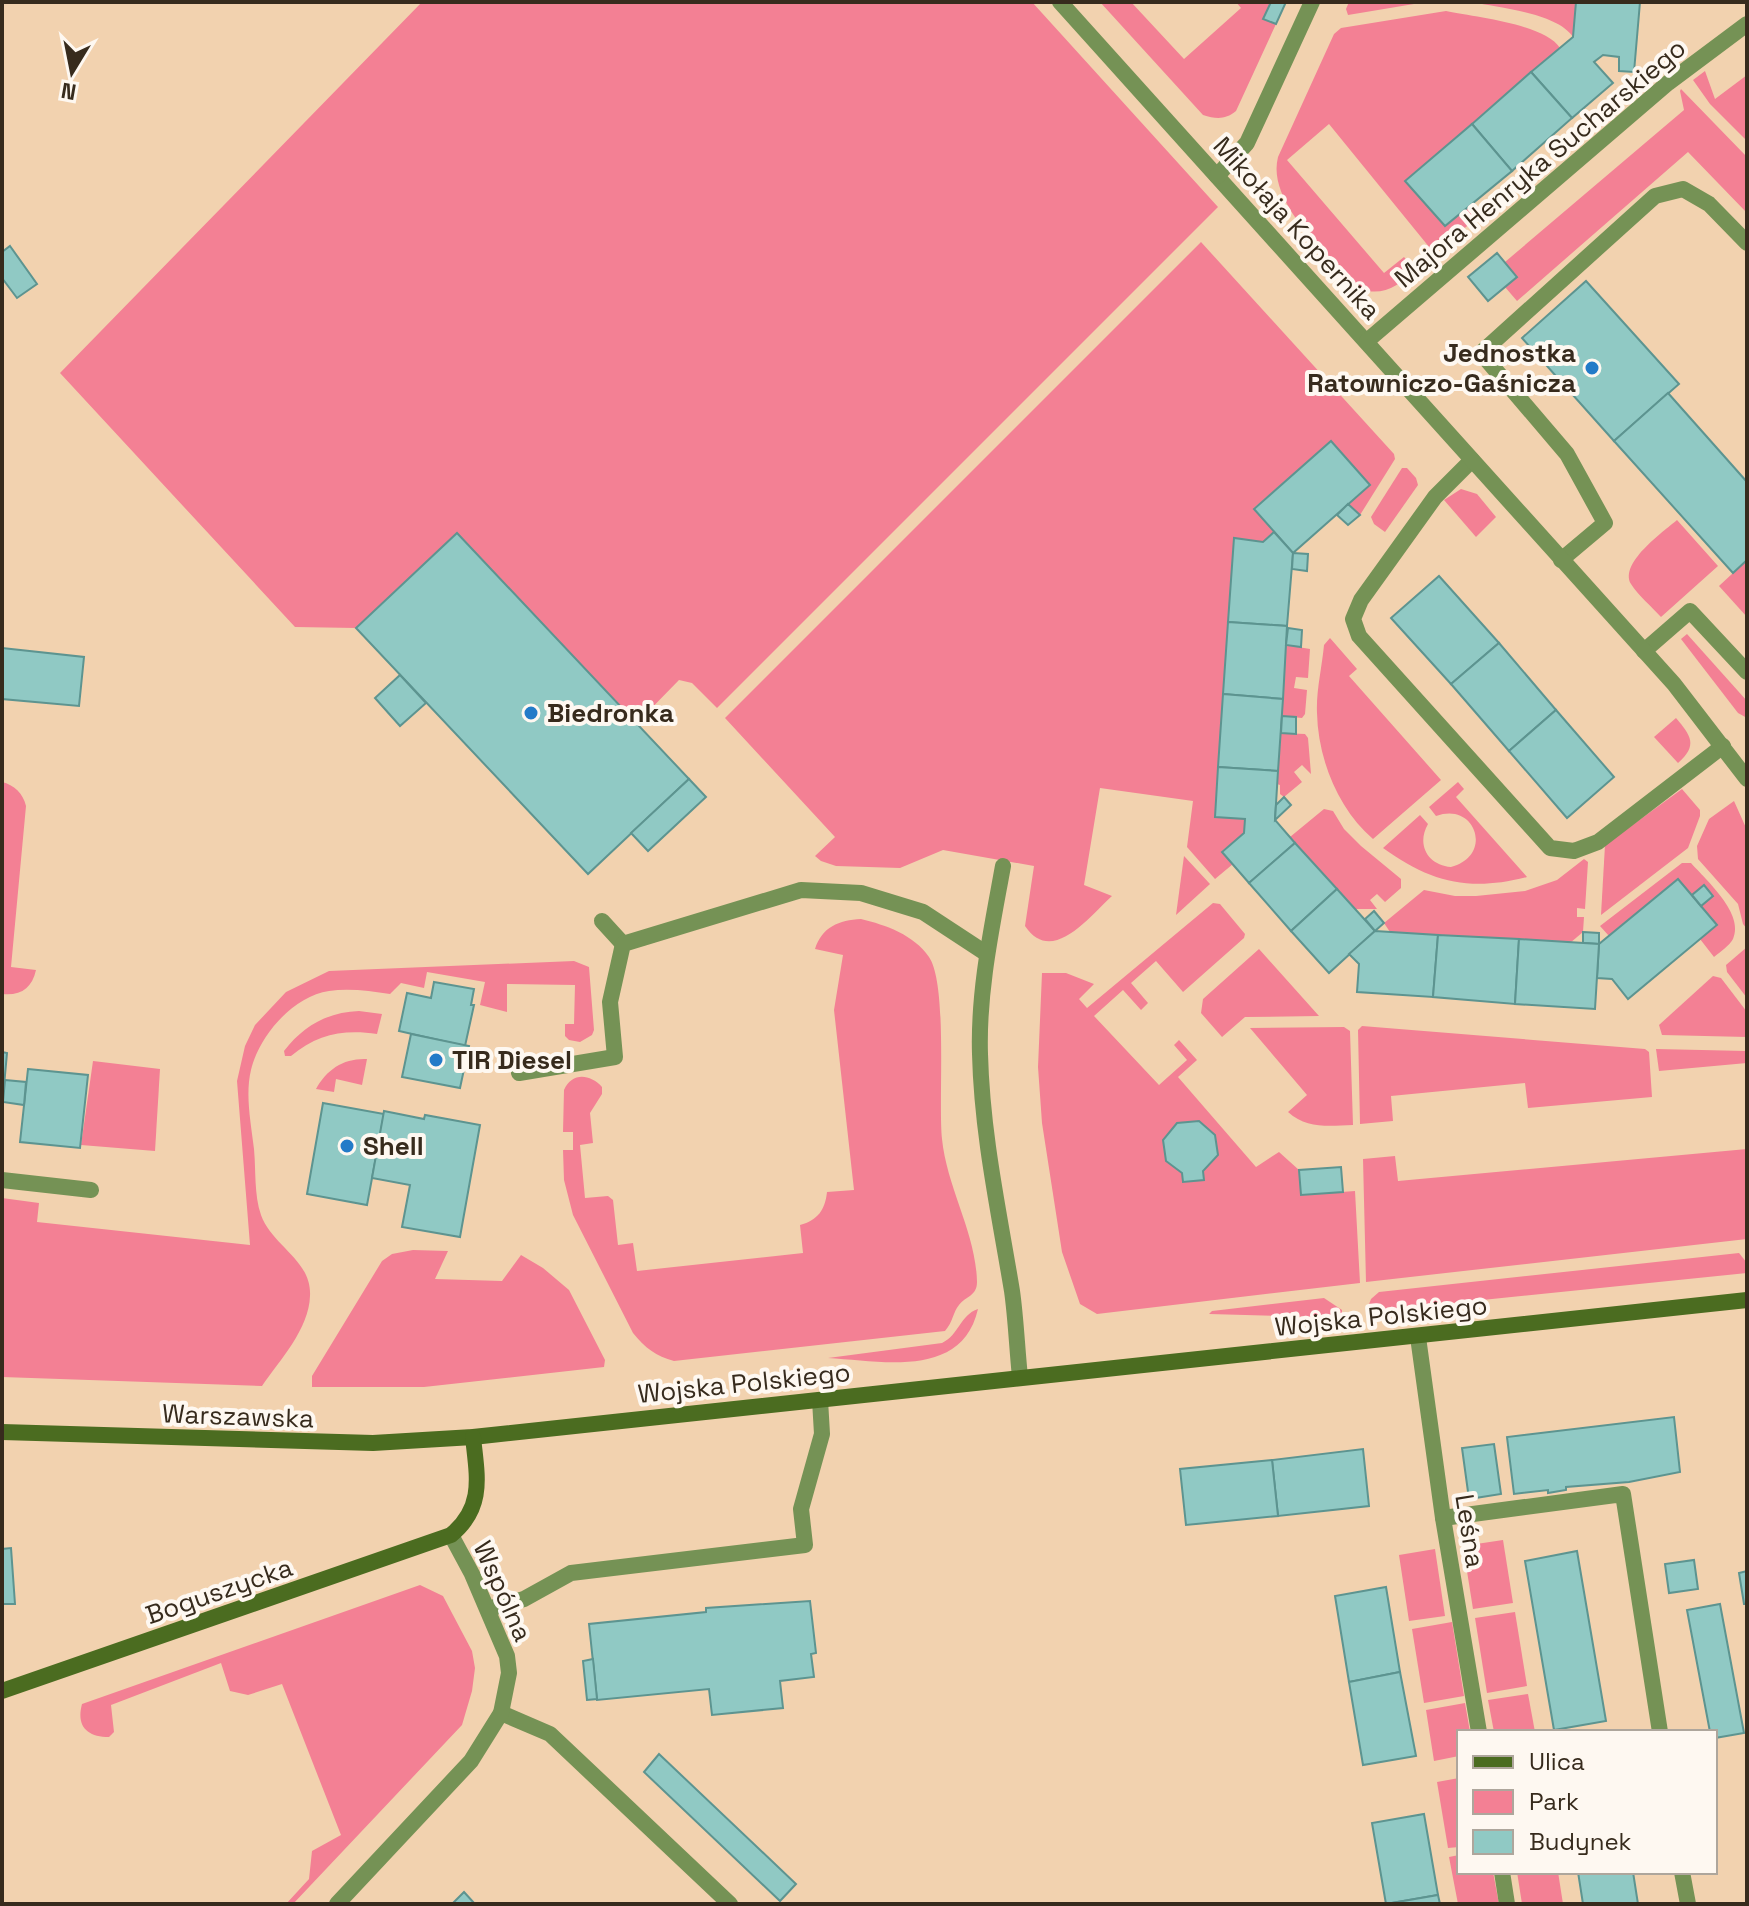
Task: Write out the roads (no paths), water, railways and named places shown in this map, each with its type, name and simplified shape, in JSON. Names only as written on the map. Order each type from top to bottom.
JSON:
[{"type":"main road","name":"Wojska Polskiego","points":[[473,1437],[1747,1300]]},
{"type":"main road","name":"Warszawska","points":[[2,1432],[373,1443],[473,1437]]},
{"type":"main road","name":"Wspólna","points":[[451,1535],[471,1514],[476,1500],[473,1437]]},
{"type":"main road","name":"Boguszycka","points":[[2,1691],[451,1535]]},
{"type":"street","name":"Mikołaja Kopernika","points":[[1060,2],[1644,651],[1744,768]]},
{"type":"street","points":[[1217,176],[1247,143],[1312,2]]},
{"type":"street","name":"Majora Henryka Sucharskiego","points":[[1367,341],[1668,83],[1747,24]]},
{"type":"street","points":[[1561,560],[1605,523],[1567,454],[1481,353],[1655,196],[1683,189],[1709,204],[1747,243]]},
{"type":"street","points":[[1472,460],[1435,497],[1361,600],[1353,619],[1359,636],[1550,848],[1574,851],[1598,842],[1723,746]]},
{"type":"street","points":[[1644,651],[1690,611],[1747,672]]},
{"type":"street","points":[[1003,866],[987,954],[980,1051],[992,1187],[1012,1294],[1020,1377]]},
{"type":"street","points":[[623,944],[801,890],[861,893],[923,912],[987,954]]},
{"type":"street","points":[[602,921],[623,944]]},
{"type":"street","points":[[519,1073],[615,1057],[610,1002],[623,944]]},
{"type":"street","points":[[2,1180],[91,1190]]},
{"type":"street","name":"Leśna","points":[[1418,1337],[1443,1518],[1479,1730]]},
{"type":"street","points":[[488,1609],[524,1599],[571,1573],[805,1545],[801,1509],[822,1434],[820,1400]]},
{"type":"street","points":[[1443,1518],[1623,1494],[1660,1730]]},
{"type":"street","name":"Wspólna","points":[[337,1904],[471,1761],[501,1713],[506,1696],[508,1664],[488,1609],[451,1535]]},
{"type":"street","points":[[501,1713],[550,1734],[730,1904]]},
{"type":"street","points":[[1502,1874],[1507,1904]]},
{"type":"street","points":[[1682,1874],[1688,1904]]},
{"type":"place","name":"Jednostka Ratowniczo-Gaśnicza","points":[[1592,368]]},
{"type":"place","name":"Biedronka","points":[[531,713]]},
{"type":"place","name":"TIR Diesel","points":[[436,1060]]},
{"type":"place","name":"Shell","points":[[347,1146]]}]
